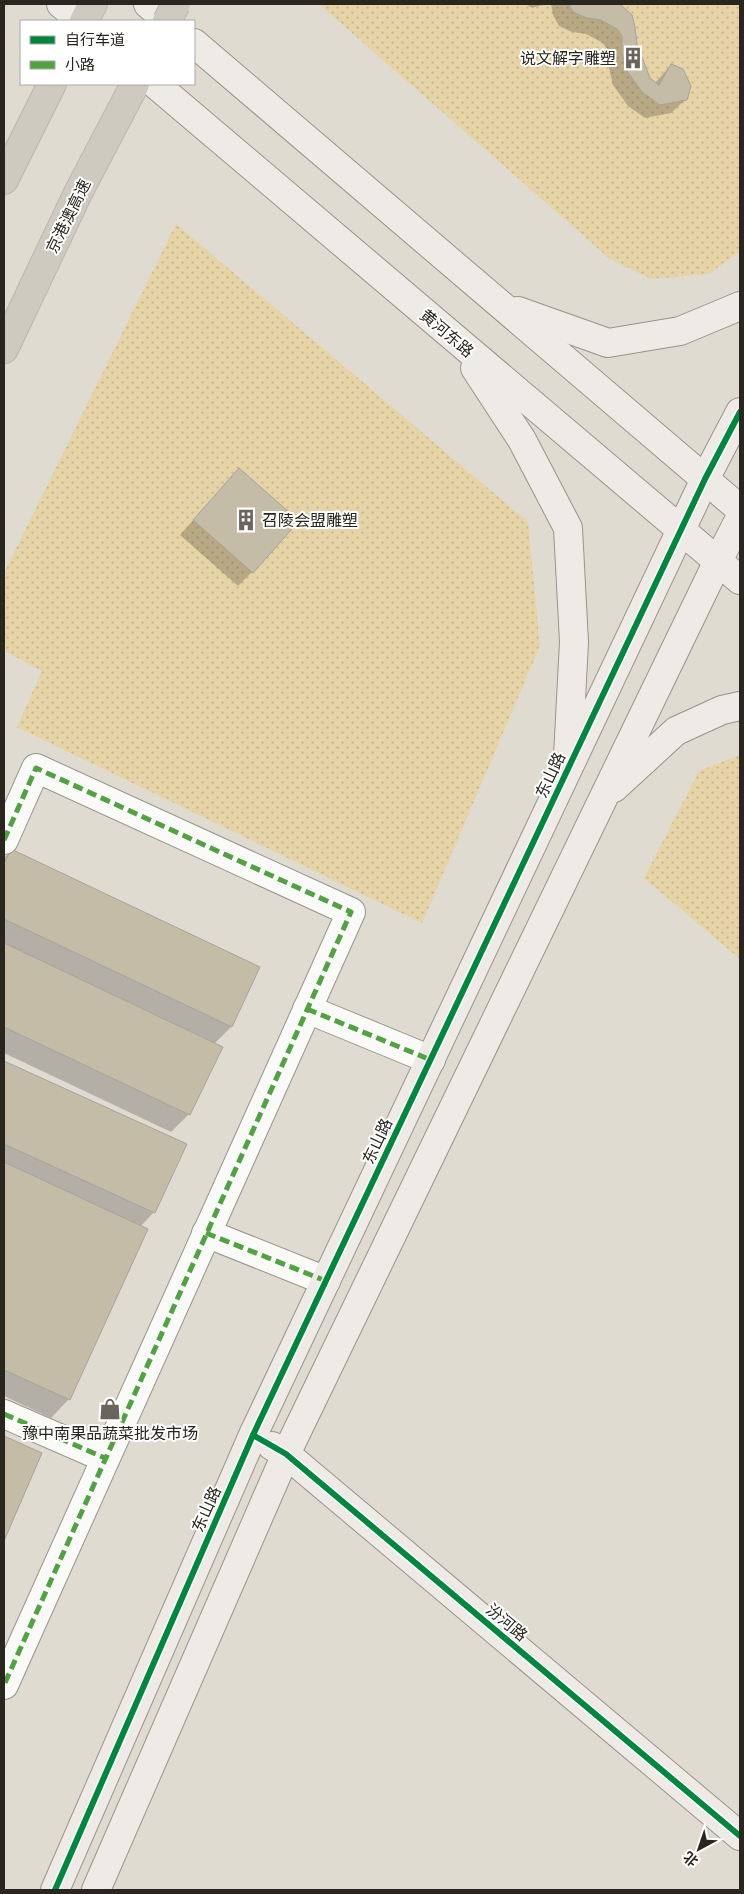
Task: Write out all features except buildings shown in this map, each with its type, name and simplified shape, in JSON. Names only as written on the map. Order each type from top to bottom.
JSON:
[{"type":"highway","points":[[84,20],[93,4]]},
{"type":"highway","points":[[168,20],[176,4]]},
{"type":"highway","points":[[4,180],[51,85]]},
{"type":"highway","name":"京港澳高速","points":[[4,349],[78,193],[133,85]]},
{"type":"street","points":[[61,4],[82,20]]},
{"type":"street","points":[[148,4],[167,20]]},
{"type":"street","points":[[195,44],[740,509]]},
{"type":"street","name":"黄河东路","points":[[156,85],[740,580]]},
{"type":"street","points":[[501,305],[608,343],[680,331],[740,306]]},
{"type":"street","points":[[459,343],[522,440],[568,528],[574,642],[568,770]]},
{"type":"street","name":"东山路","points":[[55,1890],[253,1435],[705,479],[740,412]]},
{"type":"street","points":[[96,1890],[286,1454],[740,518]]},
{"type":"street","points":[[604,798],[676,732],[722,710],[740,706]]},
{"type":"street","points":[[4,840],[36,768],[351,912],[4,1684]]},
{"type":"street","points":[[307,1009],[431,1060]]},
{"type":"street","points":[[206,1233],[326,1281]]},
{"type":"street","points":[[4,1414],[105,1458]]},
{"type":"street","name":"汾河路","points":[[253,1435],[286,1454],[740,1836]]},
{"type":"shaded area","points":[[319,4],[740,4],[740,251],[709,274],[651,279],[610,259]]},
{"type":"shaded area","points":[[176,224],[528,522],[540,646],[422,923],[17,727],[42,671],[4,651],[4,573]]},
{"type":"shaded area","points":[[740,755],[740,959],[644,878],[699,771]]},
{"type":"marked path","points":[[4,840],[36,768],[351,912],[4,1685]]},
{"type":"marked path","points":[[307,1009],[431,1060]]},
{"type":"marked path","points":[[206,1233],[326,1281]]},
{"type":"marked path","points":[[4,1414],[105,1458]]},
{"type":"cycle path","points":[[55,1890],[253,1435],[705,479],[740,412]]},
{"type":"cycle path","points":[[253,1435],[286,1454],[740,1836]]},
{"type":"place","name":"说文解字雕塑","points":[[633,58]]},
{"type":"place","name":"召陵会盟雕塑","points":[[246,520]]},
{"type":"place","name":"豫中南果品蔬菜批发市场","points":[[110,1409]]}]
